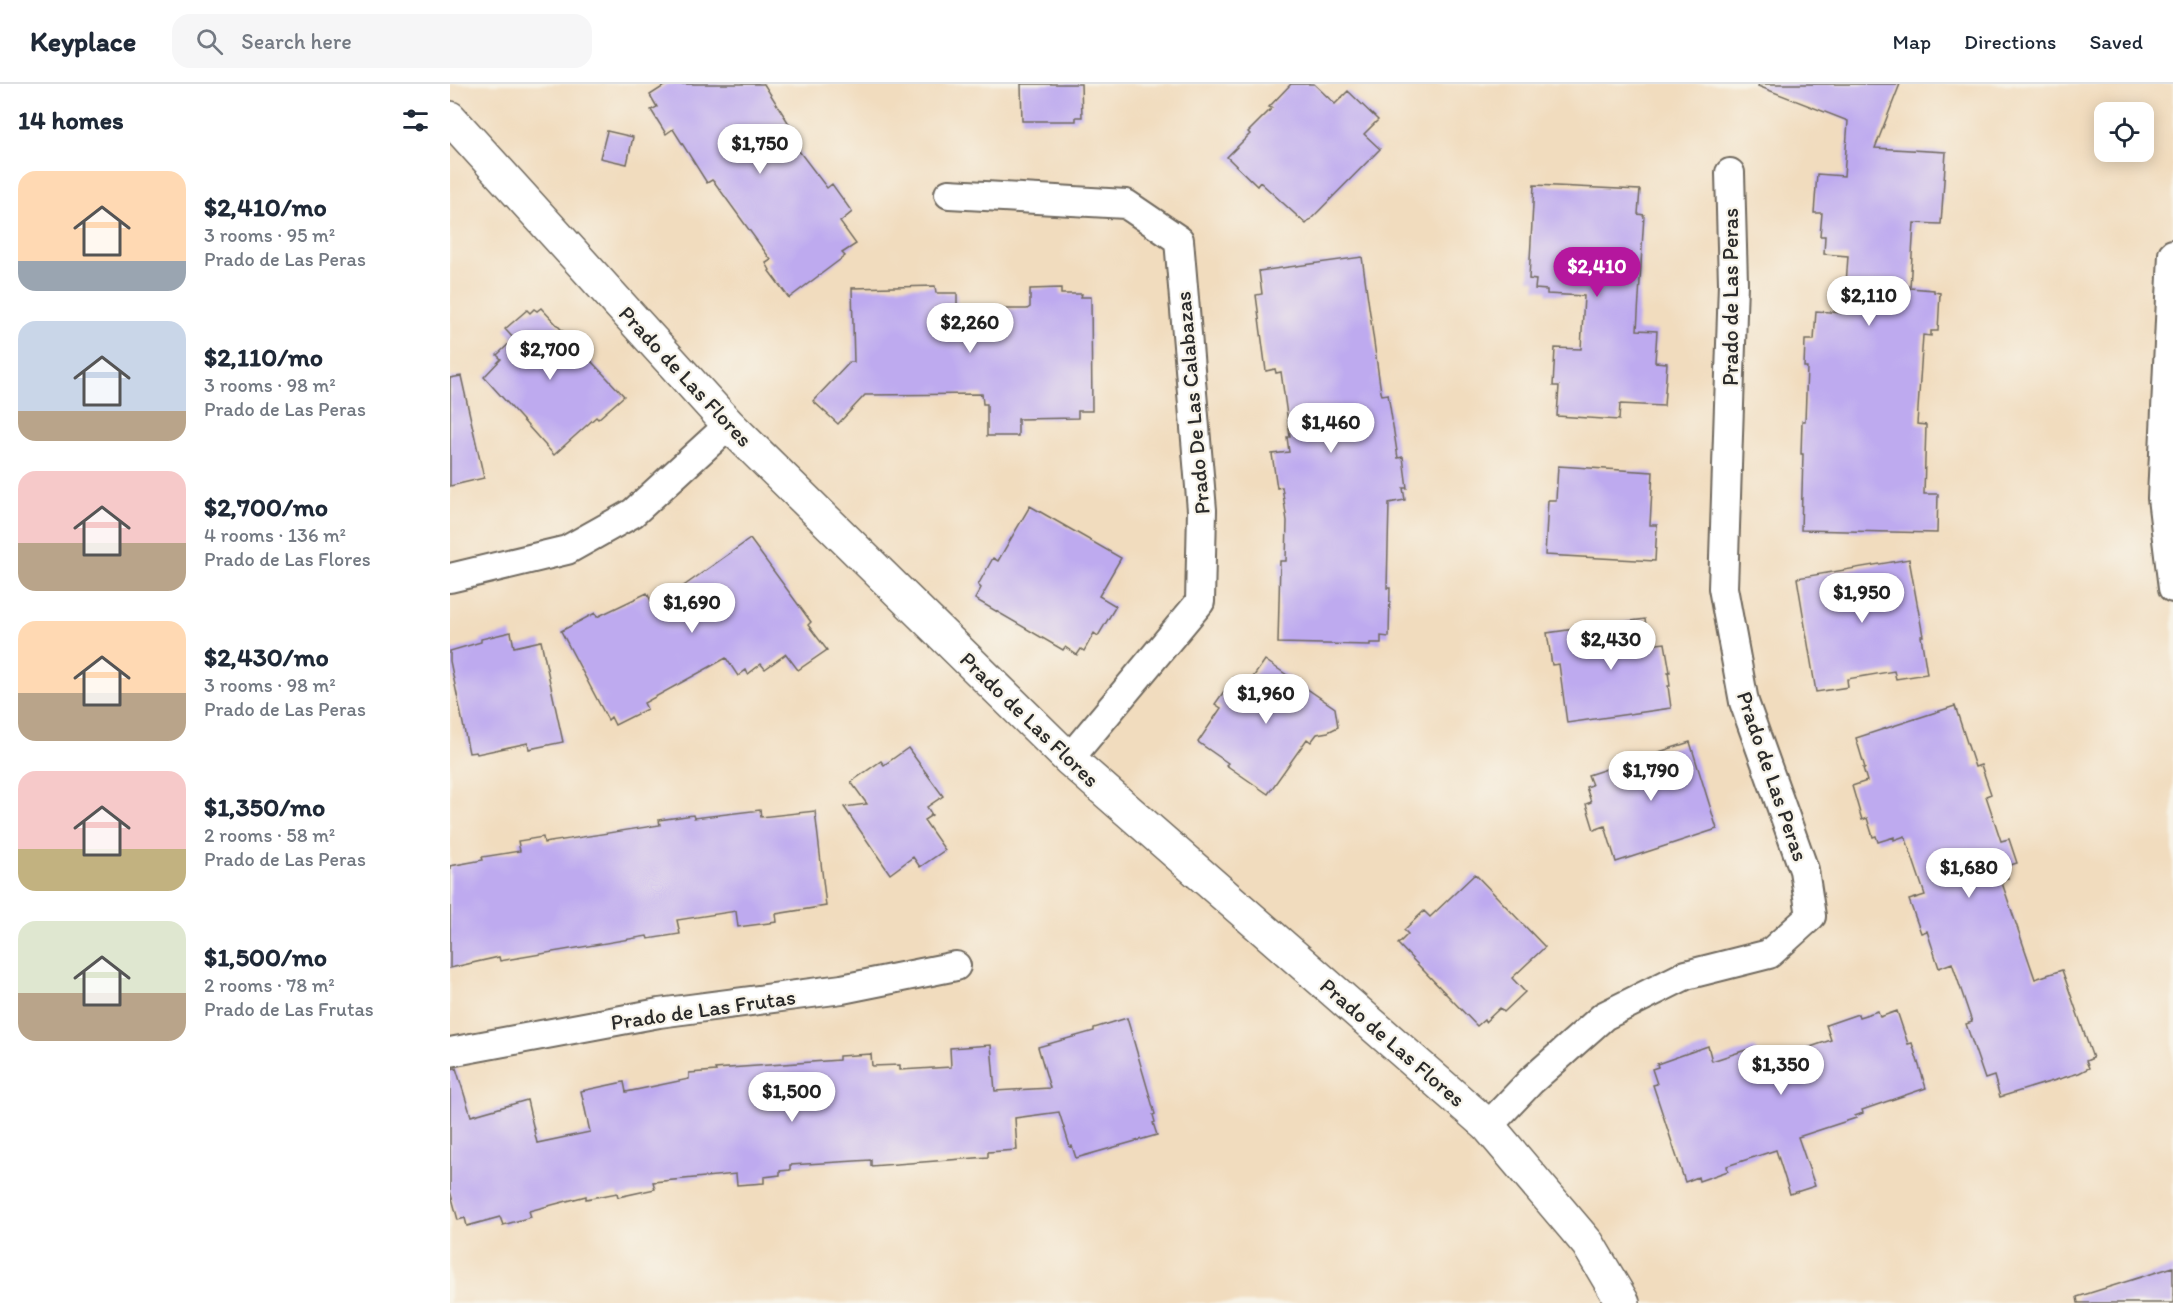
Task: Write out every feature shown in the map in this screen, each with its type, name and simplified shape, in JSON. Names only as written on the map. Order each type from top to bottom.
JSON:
[{"type":"street","name":"Prado de Las Flores","points":[[450,118],[729,425],[1069,759],[1488,1126],[1588,1244],[1623,1303]]},
{"type":"street","name":"Prado de Las Peras","points":[[1488,1126],[1531,1081],[1604,1016],[1686,975],[1769,954],[1811,916],[1804,870],[1744,702],[1723,588],[1733,283],[1730,173]]},
{"type":"street","name":"Prado De Las Calabazas","points":[[950,195],[1126,204],[1179,240],[1202,510],[1200,602],[1069,759]]},
{"type":"street","points":[[2173,254],[2162,498],[2173,588]]},
{"type":"street","points":[[450,578],[567,550],[633,513],[729,425]]},
{"type":"street","name":"Prado de Las Frutas","points":[[450,1052],[659,1013],[842,989],[956,966]]},
{"type":"building","points":[[667,84],[764,84],[793,130],[786,134],[827,188],[832,184],[852,212],[840,222],[856,244],[842,253],[845,256],[789,298],[769,271],[766,263],[771,260],[715,183],[712,180],[707,183],[673,129],[666,134],[651,110],[657,107],[650,95]]},
{"type":"building","points":[[1021,84],[1081,84],[1082,117],[1076,117],[1076,121],[1022,121]]},
{"type":"building","points":[[1291,84],[1314,84],[1335,104],[1348,91],[1378,120],[1364,134],[1380,149],[1306,224],[1260,182],[1257,186],[1227,157],[1250,134],[1248,132],[1272,108],[1269,107]]},
{"type":"building","points":[[1759,84],[1900,84],[1875,148],[1946,152],[1941,224],[1914,223],[1910,288],[1934,290],[1940,293],[1938,331],[1931,331],[1931,336],[1923,335],[1917,424],[1926,425],[1924,494],[1938,494],[1937,533],[1801,530],[1802,421],[1805,421],[1807,367],[1804,367],[1805,340],[1814,340],[1816,311],[1844,313],[1848,256],[1824,254],[1825,236],[1820,236],[1822,213],[1814,213],[1817,174],[1844,176],[1848,121],[1758,86]]},
{"type":"building","points":[[607,131],[633,137],[627,164],[600,158]]},
{"type":"building","points":[[1534,185],[1640,190],[1638,214],[1644,215],[1637,330],[1657,331],[1655,362],[1667,363],[1664,406],[1620,404],[1619,420],[1557,416],[1559,386],[1553,386],[1555,348],[1581,349],[1584,296],[1547,294],[1547,290],[1535,289],[1536,280],[1529,279]]},
{"type":"building","points":[[1362,257],[1381,392],[1382,395],[1388,394],[1398,458],[1403,457],[1407,488],[1403,488],[1405,500],[1389,503],[1387,588],[1390,588],[1389,637],[1381,636],[1381,643],[1370,643],[1370,645],[1278,643],[1280,561],[1286,561],[1287,521],[1282,487],[1277,488],[1272,454],[1289,452],[1287,437],[1290,437],[1281,372],[1276,373],[1275,369],[1266,371],[1256,295],[1262,294],[1259,271]]},
{"type":"building","points":[[935,286],[936,293],[957,293],[957,309],[1027,309],[1030,307],[1030,289],[1061,288],[1061,294],[1082,294],[1081,297],[1091,297],[1092,411],[1078,411],[1078,418],[1018,419],[1018,436],[987,436],[987,404],[983,404],[982,394],[865,395],[838,424],[813,401],[850,362],[854,362],[852,288]]},
{"type":"building","points":[[541,308],[624,396],[598,419],[596,417],[554,455],[484,377],[501,359],[497,355],[514,339],[505,329],[527,310],[530,313],[534,309],[537,311]]},
{"type":"building","points":[[461,376],[484,478],[450,486],[450,378]]},
{"type":"building","points":[[1558,466],[1653,472],[1650,525],[1657,525],[1655,561],[1545,555],[1548,500],[1556,500]]},
{"type":"building","points":[[1030,506],[1121,558],[1099,596],[1116,606],[1098,636],[1094,633],[1084,651],[1081,649],[1077,655],[1065,647],[1063,650],[975,599],[981,588],[978,585],[993,558],[998,561]]},
{"type":"building","points":[[750,539],[811,622],[808,625],[827,650],[798,670],[786,654],[765,669],[761,664],[748,674],[746,670],[738,676],[726,658],[644,703],[647,709],[615,725],[611,717],[608,720],[561,631],[595,613],[597,617],[647,593],[654,607]]},
{"type":"building","points":[[1909,559],[1923,636],[1921,636],[1927,674],[1896,679],[1894,671],[1847,679],[1848,687],[1816,692],[1797,578]]},
{"type":"building","points":[[1645,619],[1649,645],[1665,643],[1670,672],[1668,672],[1670,686],[1668,686],[1671,708],[1567,723],[1559,664],[1552,665],[1547,633]]},
{"type":"building","points":[[511,632],[514,647],[541,641],[563,742],[529,749],[528,743],[477,754],[476,752],[469,753],[450,661],[450,651],[481,642],[481,639]]},
{"type":"building","points":[[1265,660],[1335,708],[1338,727],[1317,734],[1311,742],[1307,739],[1268,794],[1198,742],[1221,708],[1215,704],[1234,677],[1247,686]]},
{"type":"building","points":[[1955,706],[1975,767],[1981,765],[1991,794],[1986,796],[2001,841],[2009,839],[2017,863],[2007,866],[2008,878],[2001,880],[2035,979],[2062,970],[2093,1058],[2086,1061],[2089,1068],[2079,1073],[2000,1097],[1994,1076],[1985,1079],[1966,1024],[1972,1022],[1952,963],[1939,968],[1927,931],[1921,933],[1909,900],[1925,895],[1905,836],[1878,842],[1876,836],[1873,837],[1867,818],[1862,820],[1852,786],[1867,781],[1856,738]]},
{"type":"building","points":[[1690,742],[1717,829],[1616,862],[1605,826],[1594,830],[1586,804],[1591,802],[1586,787],[1592,785],[1588,775]]},
{"type":"building","points":[[908,748],[943,796],[927,807],[932,815],[924,820],[945,850],[920,867],[913,857],[890,874],[844,807],[867,804],[851,782],[881,761],[884,765]]},
{"type":"building","points":[[760,810],[761,817],[815,811],[826,906],[776,914],[777,922],[738,927],[736,911],[677,920],[680,934],[648,939],[647,936],[500,961],[499,957],[450,968],[450,866],[483,860],[482,857],[520,851],[518,841],[543,837],[544,843],[660,825],[659,820]]},
{"type":"building","points":[[1475,874],[1545,947],[1512,978],[1525,992],[1504,1012],[1500,1008],[1477,1026],[1398,944],[1408,934],[1404,930],[1424,911],[1430,917]]},
{"type":"building","points":[[1878,1011],[1880,1017],[1897,1011],[1908,1044],[1912,1043],[1926,1088],[1862,1110],[1863,1113],[1855,1116],[1856,1118],[1798,1137],[1815,1186],[1790,1194],[1776,1150],[1727,1166],[1728,1171],[1699,1181],[1698,1177],[1685,1182],[1653,1085],[1657,1084],[1652,1069],[1658,1067],[1657,1064],[1708,1046],[1712,1061],[1755,1047],[1760,1064],[1831,1040],[1826,1025],[1858,1014],[1859,1017]]},
{"type":"building","points":[[1127,1018],[1155,1114],[1153,1123],[1157,1135],[1076,1158],[1072,1146],[1070,1147],[1059,1112],[1015,1118],[1017,1150],[988,1152],[988,1157],[871,1166],[871,1160],[790,1165],[790,1170],[780,1171],[780,1175],[764,1177],[764,1183],[737,1185],[736,1174],[653,1182],[655,1189],[618,1197],[617,1193],[586,1199],[586,1196],[529,1211],[531,1217],[503,1225],[500,1217],[467,1226],[465,1218],[458,1220],[450,1191],[450,1069],[456,1068],[471,1116],[527,1100],[537,1143],[590,1132],[581,1091],[624,1082],[626,1092],[689,1079],[689,1073],[716,1071],[715,1069],[839,1060],[839,1056],[871,1054],[872,1066],[900,1065],[900,1070],[951,1067],[950,1048],[991,1045],[995,1091],[1050,1088],[1038,1047],[1094,1031],[1094,1028]]},
{"type":"building","points":[[2173,1267],[2173,1303],[2078,1303],[2077,1297]]}]
